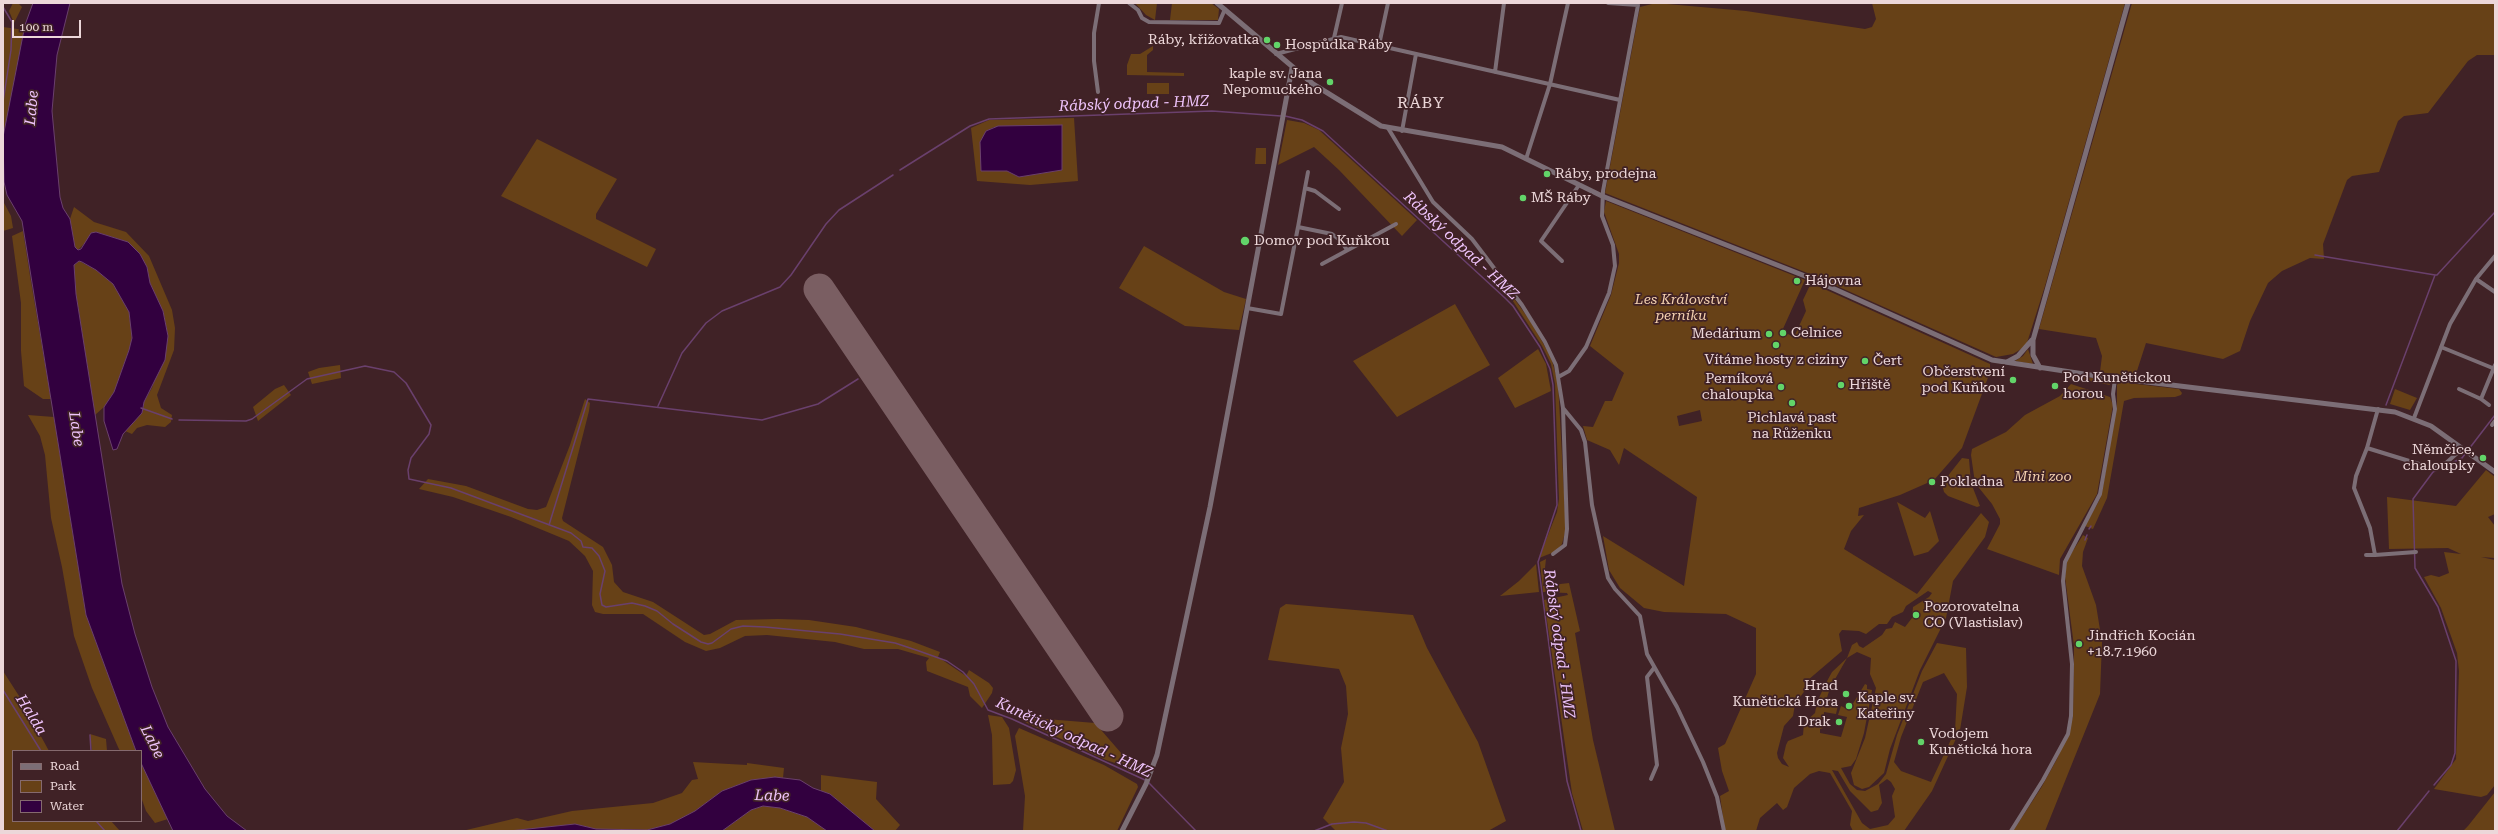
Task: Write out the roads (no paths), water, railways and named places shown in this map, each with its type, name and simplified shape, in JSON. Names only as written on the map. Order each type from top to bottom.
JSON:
[{"type":"street","points":[[1098,92],[1094,61],[1094,33],[1099,3]]},
{"type":"street","points":[[1129,3],[1138,10],[1142,18],[1149,22],[1219,23],[1225,9]]},
{"type":"street","points":[[1217,3],[1292,68],[1360,115],[1388,128],[1492,144],[1602,196],[1810,278],[1992,360],[2115,379],[2378,409],[2414,418],[2437,430],[2495,472]]},
{"type":"street","points":[[1334,38],[1342,3]]},
{"type":"street","points":[[1378,44],[1388,3]]},
{"type":"street","points":[[1495,72],[1504,3]]},
{"type":"street","points":[[1526,159],[1550,84],[1568,3]]},
{"type":"street","points":[[1560,376],[1569,371],[1586,347],[1612,284],[1615,266],[1614,252],[1602,216],[1602,196],[1638,5],[1608,3]]},
{"type":"street","points":[[2040,368],[2033,355],[2033,340],[2128,3]]},
{"type":"street","points":[[1276,54],[1341,37],[1378,44],[1620,100]]},
{"type":"street","points":[[1402,131],[1416,54]]},
{"type":"street","points":[[1122,831],[1147,782],[1158,755],[1201,552],[1292,68]]},
{"type":"street","points":[[1388,128],[1433,202],[1472,239],[1531,319],[1545,342],[1560,376],[1563,408],[1567,535],[1563,547],[1553,554]]},
{"type":"street","points":[[1247,308],[1281,314],[1308,172]]},
{"type":"street","points":[[1562,261],[1541,241],[1579,185]]},
{"type":"street","points":[[1305,188],[1315,191],[1339,209]]},
{"type":"street","points":[[1322,264],[1396,224]]},
{"type":"street","points":[[1298,226],[1332,234],[1341,241],[1347,250]]},
{"type":"street","points":[[2414,418],[2450,324],[2476,279],[2495,256]]},
{"type":"street","points":[[2476,279],[2495,292]]},
{"type":"street","points":[[2007,362],[2021,353],[2033,340]]},
{"type":"street","points":[[2441,347],[2495,367],[2481,399]]},
{"type":"street","points":[[2011,831],[2043,780],[2068,734],[2071,716],[2072,664],[2063,580],[2065,562],[2100,494],[2115,409],[2113,394],[2115,379]]},
{"type":"street","points":[[2459,389],[2481,399],[2489,405]]},
{"type":"street","points":[[1563,408],[1581,430],[1585,442],[1592,505],[1606,573],[1612,585],[1640,616],[1646,652],[1677,707],[1703,762],[1718,797],[1724,831]]},
{"type":"street","points":[[2375,555],[2370,528],[2354,488],[2356,476],[2367,448],[2378,409]]},
{"type":"street","points":[[2492,425],[2495,421]]},
{"type":"street","points":[[2367,448],[2432,468],[2446,463],[2465,450]]},
{"type":"street","points":[[2366,555],[2414,552]]},
{"type":"street","points":[[1651,779],[1657,765],[1647,677],[1654,668]]},
{"type":"water","name":"Labe","points":[[33,3],[70,3],[57,55],[52,111],[60,197],[63,208],[70,219],[75,247],[78,250],[81,249],[91,233],[96,232],[128,242],[140,254],[147,267],[150,283],[163,311],[168,336],[165,360],[144,402],[142,413],[123,434],[117,449],[113,450],[104,421],[104,407],[114,392],[129,350],[132,338],[129,312],[113,284],[96,270],[82,262],[79,261],[74,265],[76,294],[122,584],[135,634],[152,687],[168,727],[205,789],[227,816],[247,831],[173,831],[142,765],[142,750],[136,750],[86,615],[22,221],[7,195],[4,182],[3,137],[25,25]]},
{"type":"water","points":[[1062,125],[1062,170],[1019,177],[1007,171],[981,171],[980,142],[986,131],[998,126]]},
{"type":"water","name":"Labe","points":[[775,777],[800,780],[813,788],[830,794],[875,831],[827,831],[807,817],[780,808],[763,806],[751,810],[722,831],[509,831],[575,824],[596,829],[647,830],[670,824],[695,811],[722,791],[751,780]]},
{"type":"waterway","name":"Halda","points":[[3,7],[12,22],[11,50],[3,102]]},
{"type":"waterway","name":"Rábský odpad - HMZ","points":[[900,170],[970,126],[989,119],[1212,111],[1281,116]]},
{"type":"waterway","name":"Rábský odpad - HMZ","points":[[1285,116],[1302,120],[1323,131],[1505,298],[1513,306],[1540,347],[1550,369],[1553,385],[1557,505],[1538,562],[1567,781],[1581,831]]},
{"type":"waterway","name":"Rábský odpad - HMZ","points":[[658,406],[682,353],[706,323],[722,311],[780,287],[791,275],[826,224],[839,210],[893,175]]},
{"type":"waterway","points":[[2386,405],[2435,275],[2437,275],[2495,212]]},
{"type":"waterway","points":[[2315,255],[2435,275]]},
{"type":"waterway","name":"Kunětický odpad - HMZ","points":[[179,420],[246,421],[252,419],[307,379],[365,366],[394,372],[406,383],[431,425],[429,434],[411,458],[408,470],[409,479],[451,488],[571,533],[581,541],[583,547],[592,548],[599,556],[605,571],[600,594],[602,605],[606,607],[632,603],[645,606],[657,611],[673,624],[701,642],[708,644],[712,643],[731,629],[743,626],[840,634],[895,643],[947,661],[963,672],[974,684],[988,710],[1012,719],[1145,780]]},
{"type":"waterway","points":[[549,525],[588,399],[762,420],[818,404],[858,379]]},
{"type":"waterway","name":"Kunětický odpad - HMZ","points":[[141,408],[172,419]]},
{"type":"waterway","points":[[2434,785],[2451,765],[2455,753],[2456,661],[2438,607],[2415,568],[2413,499],[2433,472],[2462,458],[2495,415]]},
{"type":"waterway","points":[[2085,540],[2087,535]]},
{"type":"waterway","name":"Halda","points":[[3,690],[40,750]]},
{"type":"waterway","points":[[90,735],[91,750]]},
{"type":"waterway","name":"Kunětický odpad - HMZ","points":[[1148,782],[1196,831]]},
{"type":"waterway","points":[[2397,831],[2429,791]]},
{"type":"waterway","name":"Halda","points":[[97,822],[105,831]]},
{"type":"waterway","name":"Kunětický odpad - HMZ","points":[[1314,831],[1332,824],[1354,822],[1366,823],[1388,831]]},
{"type":"place","name":"Ráby, křižovatka","points":[[1267,40]]},
{"type":"place","name":"Hospůdka Ráby","points":[[1277,45]]},
{"type":"place","name":"kaple sv. Jana Nepomuckého","points":[[1330,82]]},
{"type":"place","name":"Ráby, prodejna","points":[[1547,174]]},
{"type":"place","name":"MŠ Ráby","points":[[1523,198]]},
{"type":"place","name":"Domov pod Kuňkou","points":[[1245,241]]},
{"type":"place","name":"Hájovna","points":[[1797,281]]},
{"type":"place","name":"Celnice","points":[[1783,333]]},
{"type":"place","name":"Medárium","points":[[1769,334]]},
{"type":"place","name":"Vítáme hosty z ciziny","points":[[1776,345]]},
{"type":"place","name":"Čert","points":[[1865,361]]},
{"type":"place","name":"Občerstvení pod Kuňkou","points":[[2013,380]]},
{"type":"place","name":"Hřiště","points":[[1841,385]]},
{"type":"place","name":"Pod Kunětickou horou","points":[[2055,386]]},
{"type":"place","name":"Perníková chaloupka","points":[[1781,387]]},
{"type":"place","name":"Pichlavá past na Růženku","points":[[1792,403]]},
{"type":"place","name":"Němčice, chaloupky","points":[[2483,458]]},
{"type":"place","name":"Pokladna","points":[[1932,482]]},
{"type":"place","name":"Pozorovatelna CO (Vlastislav)","points":[[1916,615]]},
{"type":"place","name":"Jindřich Kocián +18.7.1960","points":[[2079,644]]},
{"type":"place","name":"Hrad Kunětická Hora","points":[[1846,694]]},
{"type":"place","name":"Kaple sv. Kateřiny","points":[[1849,706]]},
{"type":"place","name":"Drak","points":[[1839,722]]},
{"type":"place","name":"Vodojem Kunětická hora","points":[[1921,742]]},
{"type":"district","name":"RÁBY","points":[[1421,103]]},
{"type":"park label","name":"Les Království perníku","points":[[1681,308]]},
{"type":"park label","name":"Mini zoo","points":[[2043,477]]}]
